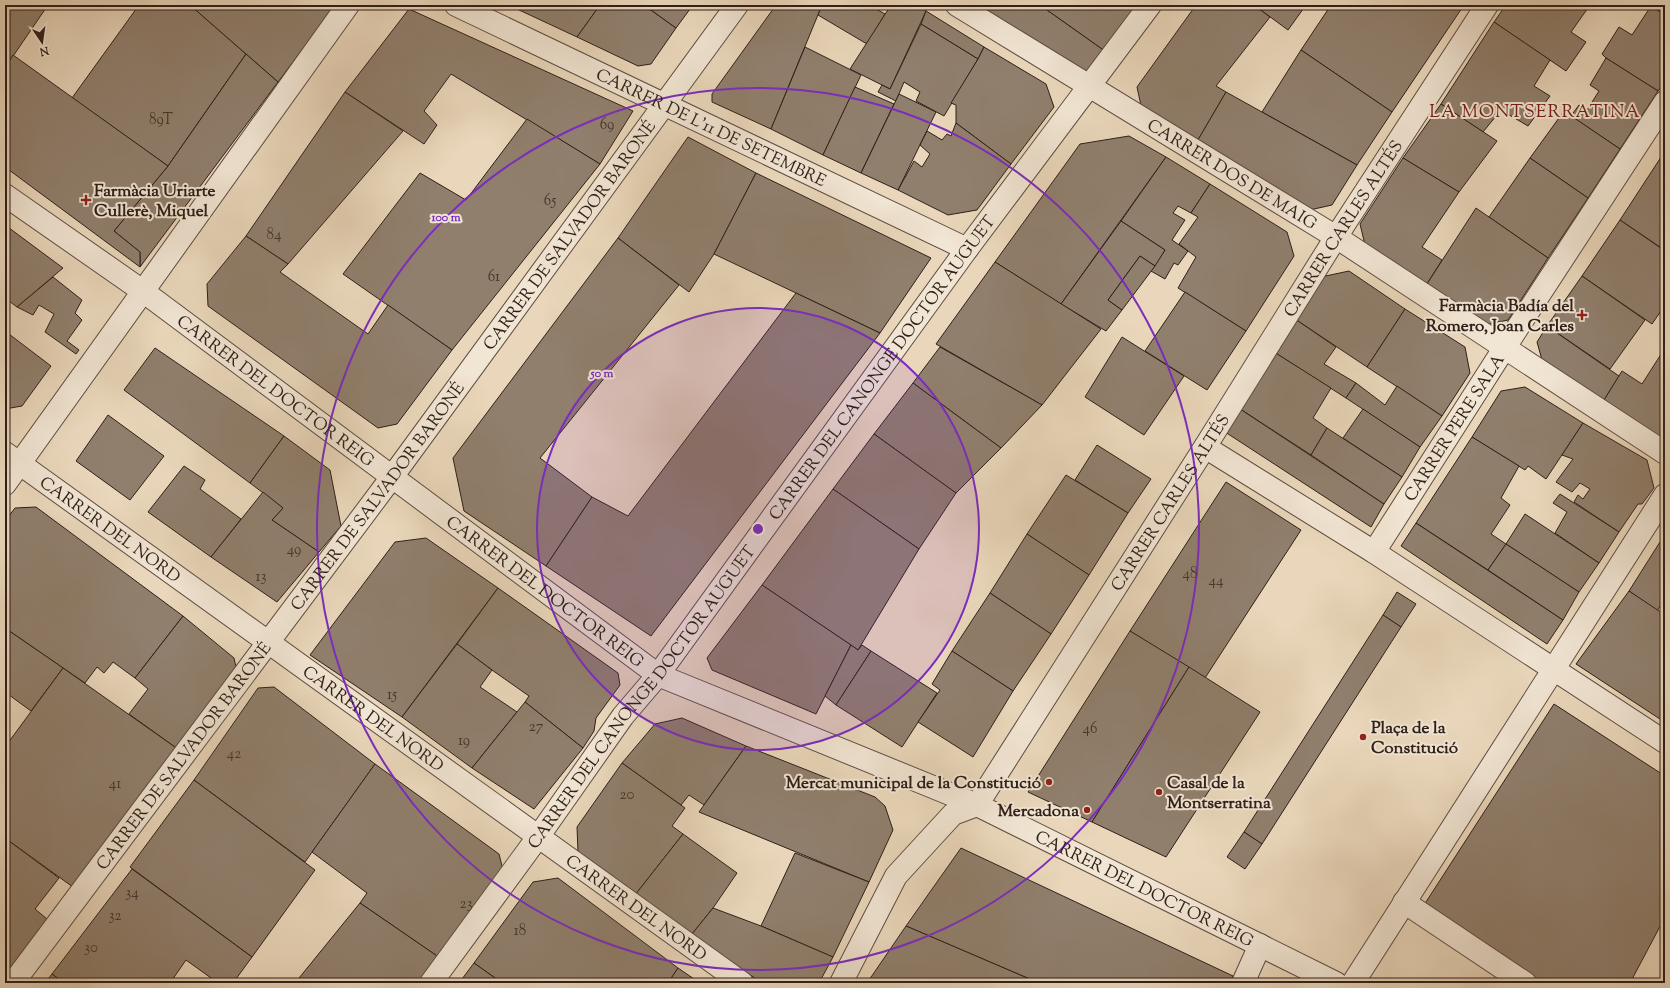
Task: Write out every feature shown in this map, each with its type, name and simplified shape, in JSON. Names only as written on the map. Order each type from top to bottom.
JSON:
[{"type":"street","points":[[5,484],[13,458],[144,292],[348,5]]},
{"type":"street","name":"CARRER DE L'11 DE SETEMBRE","points":[[456,5],[967,249]]},
{"type":"street","name":"CARRER DE SALVADOR BARONÉ","points":[[13,983],[392,478],[737,5]]},
{"type":"street","name":"CARRER DOS DE MAIG","points":[[957,5],[1336,237],[1665,453]]},
{"type":"street","name":"CARRER DEL CANONGE DOCTOR AUGUET","points":[[431,983],[624,716],[658,675],[967,249],[1150,5]]},
{"type":"street","name":"CARRER CARLES ALTÉS","points":[[977,805],[1205,447],[1336,237],[1487,5]]},
{"type":"street","name":"CARRER PERE SALA","points":[[1374,552],[1505,347],[1665,102]]},
{"type":"street","name":"CARRER DEL DOCTOR REIG","points":[[5,195],[144,292],[658,675],[977,805],[1336,983]]},
{"type":"street","points":[[1205,447],[1374,552],[1665,742]]},
{"type":"street","name":"CARRER DEL NORD","points":[[13,458],[742,983]]},
{"type":"street","points":[[1353,983],[1665,495]]},
{"type":"street","points":[[841,983],[896,876],[953,814],[977,805]]},
{"type":"street","points":[[1404,902],[1525,983]]},
{"type":"street","points":[[1243,983],[1260,945]]},
{"type":"building","points":[[5,5],[48,5],[5,68]]},
{"type":"building","points":[[139,5],[190,5],[246,54],[168,166],[72,98]]},
{"type":"building","points":[[190,5],[336,5],[278,82]]},
{"type":"building","points":[[520,5],[600,5],[577,37],[517,9]]},
{"type":"building","points":[[600,5],[644,5],[676,28],[651,64],[638,66],[577,37]]},
{"type":"building","points":[[644,5],[693,5],[676,28]]},
{"type":"building","points":[[776,5],[822,5],[771,129],[712,102],[712,94]]},
{"type":"building","points":[[822,5],[869,5],[885,14],[867,44],[818,15]]},
{"type":"building","points":[[891,5],[917,5],[926,11],[890,89],[850,69]]},
{"type":"building","points":[[965,5],[1040,5],[1105,51],[1084,75]]},
{"type":"building","points":[[1040,5],[1140,5],[1105,51]]},
{"type":"building","points":[[1196,5],[1254,5],[1270,17],[1216,86],[1226,92],[1195,145],[1143,115],[1137,87]]},
{"type":"building","points":[[1254,5],[1306,5],[1288,30]]},
{"type":"building","points":[[1331,5],[1464,5],[1392,112],[1301,50]]},
{"type":"building","points":[[1506,5],[1590,5],[1571,32],[1586,42],[1566,71],[1494,22]]},
{"type":"building","points":[[1649,5],[1665,5],[1665,15],[1651,6]]},
{"type":"building","points":[[1651,6],[1665,15],[1665,81],[1658,91],[1602,54],[1619,27],[1632,35]]},
{"type":"building","points":[[409,9],[633,111],[600,164],[451,74],[424,111],[437,125],[424,144],[345,92]]},
{"type":"building","points":[[926,11],[984,47],[978,59],[921,24]]},
{"type":"building","points":[[1494,22],[1550,60],[1534,86],[1550,96],[1528,126],[1501,110],[1483,132],[1441,104]]},
{"type":"building","points":[[921,24],[978,59],[944,116],[916,101],[920,92],[904,82],[896,101],[878,92],[882,85],[890,89]]},
{"type":"building","points":[[805,47],[861,75],[823,155],[771,129]]},
{"type":"building","points":[[984,47],[1046,84],[1054,107],[1011,164],[956,123],[956,105],[951,103]]},
{"type":"building","points":[[1301,50],[1392,112],[1357,165],[1262,112]]},
{"type":"building","points":[[246,54],[278,82],[140,267],[140,252],[114,231],[168,166]]},
{"type":"building","points":[[13,55],[168,166],[114,231],[140,252],[140,267],[5,167],[5,68]]},
{"type":"building","points":[[1606,58],[1658,91],[1620,149],[1571,116],[1579,105],[1587,110],[1599,91],[1590,85]]},
{"type":"building","points":[[855,87],[894,104],[861,173],[823,155]]},
{"type":"building","points":[[345,92],[403,131],[288,264],[246,236]]},
{"type":"building","points":[[1226,92],[1357,165],[1332,205],[1305,211],[1195,145]]},
{"type":"building","points":[[899,94],[936,112],[898,190],[861,173]]},
{"type":"building","points":[[1441,104],[1497,141],[1459,192],[1403,158]]},
{"type":"building","points":[[1564,111],[1620,149],[1588,198],[1530,158]]},
{"type":"building","points":[[527,119],[600,164],[452,350],[343,274],[420,173],[466,200]]},
{"type":"building","points":[[956,123],[1011,164],[977,210],[948,215],[898,190],[914,161],[922,167],[930,154],[920,145],[927,131],[942,140],[947,134],[951,136]]},
{"type":"building","points":[[1129,136],[1166,157],[1061,304],[995,262],[1080,144]]},
{"type":"building","points":[[688,137],[756,173],[714,254],[689,292],[618,238]]},
{"type":"building","points":[[1665,151],[1665,240],[1660,247],[1620,220]]},
{"type":"building","points":[[1166,157],[1210,184],[1191,213],[1178,206],[1173,213],[1185,220],[1172,240],[1188,251],[1178,265],[1174,263],[1165,279],[1151,271],[1165,250],[1121,221]]},
{"type":"building","points":[[1403,158],[1459,192],[1422,247],[1442,260],[1425,287],[1366,249],[1360,224]]},
{"type":"building","points":[[1530,158],[1588,198],[1548,258],[1489,217]]},
{"type":"building","points":[[756,173],[931,258],[880,333],[714,254]]},
{"type":"building","points":[[1210,184],[1287,232],[1294,256],[1246,331],[1178,288],[1196,257],[1179,244],[1198,217],[1191,213]]},
{"type":"building","points":[[1476,208],[1548,258],[1508,320],[1486,325],[1425,287]]},
{"type":"building","points":[[1620,220],[1665,251],[1665,305],[1652,324],[1582,276]]},
{"type":"building","points":[[1121,221],[1165,250],[1155,266],[1140,256],[1108,300],[1122,310],[1106,331],[1061,304]]},
{"type":"building","points":[[5,225],[63,268],[17,307],[5,298]]},
{"type":"building","points":[[246,236],[288,264],[280,272],[368,334],[388,305],[452,350],[397,424],[378,428],[208,306],[207,284]]},
{"type":"building","points":[[618,238],[679,285],[540,458],[592,497],[546,566],[464,511],[453,458]]},
{"type":"building","points":[[1140,256],[1155,266],[1122,310],[1108,300]]},
{"type":"building","points":[[995,262],[1101,329],[1042,405],[936,344]]},
{"type":"building","points":[[1349,271],[1405,309],[1367,367],[1295,319],[1321,277]]},
{"type":"building","points":[[1582,276],[1645,320],[1610,369],[1547,326]]},
{"type":"building","points":[[53,277],[82,300],[75,313],[82,320],[67,341],[79,350],[76,354],[45,332],[54,314],[39,305],[33,315],[17,307]]},
{"type":"building","points":[[1185,292],[1246,331],[1207,390],[1145,351]]},
{"type":"building","points":[[796,293],[880,333],[651,636],[546,566],[592,497],[628,516]]},
{"type":"building","points":[[1405,309],[1465,347],[1470,373],[1442,416],[1367,367]]},
{"type":"building","points":[[1295,319],[1336,347],[1324,364],[1356,383],[1346,398],[1274,352]]},
{"type":"building","points":[[1547,326],[1619,376],[1601,405],[1544,367],[1537,342]]},
{"type":"building","points":[[5,331],[51,366],[22,406],[5,409]]},
{"type":"building","points":[[1122,337],[1184,376],[1144,435],[1085,397]]},
{"type":"building","points":[[940,347],[1042,405],[1001,448],[913,383]]},
{"type":"building","points":[[155,348],[284,436],[250,483],[124,390]]},
{"type":"building","points":[[1665,348],[1665,443],[1601,405],[1622,371],[1642,384]]},
{"type":"building","points":[[1274,352],[1331,388],[1313,418],[1327,428],[1311,455],[1237,407]]},
{"type":"building","points":[[913,383],[1001,448],[956,493],[874,434]]},
{"type":"building","points":[[1356,383],[1385,405],[1397,386],[1442,416],[1420,447],[1346,398]]},
{"type":"building","points":[[1525,387],[1583,423],[1546,479],[1528,466],[1525,470],[1472,437],[1501,391]]},
{"type":"building","points":[[1237,407],[1384,504],[1371,527],[1222,430]]},
{"type":"building","points":[[1363,409],[1420,447],[1402,477],[1343,438]]},
{"type":"building","points":[[108,415],[164,456],[130,500],[76,461]]},
{"type":"building","points":[[1583,423],[1647,460],[1654,488],[1642,504],[1638,504],[1619,532],[1574,502],[1578,495],[1583,499],[1590,489],[1580,483],[1572,492],[1556,482],[1573,459],[1562,455]]},
{"type":"building","points":[[1327,428],[1402,477],[1384,504],[1311,455]]},
{"type":"building","points":[[874,434],[956,493],[919,549],[833,489]]},
{"type":"building","points":[[284,436],[330,470],[341,526],[319,552],[272,520],[283,508],[250,483]]},
{"type":"building","points":[[1472,437],[1519,466],[1501,498],[1510,505],[1491,534],[1506,544],[1488,570],[1416,523]]},
{"type":"building","points":[[1097,445],[1151,479],[1128,513],[1075,480]]},
{"type":"building","points":[[184,466],[205,480],[200,489],[241,519],[211,557],[148,512]]},
{"type":"building","points":[[1066,475],[1128,513],[1089,575],[1027,534]]},
{"type":"building","points":[[1226,482],[1301,530],[1205,678],[1130,631]]},
{"type":"building","points":[[833,489],[919,549],[858,650],[762,585]]},
{"type":"building","points":[[263,492],[283,508],[272,520],[319,552],[277,602],[211,557]]},
{"type":"building","points":[[1560,494],[1619,532],[1599,563],[1555,533],[1567,512],[1553,503]]},
{"type":"building","points":[[36,507],[183,616],[135,678],[113,662],[104,673],[97,667],[85,683],[5,628],[5,521],[15,508]]},
{"type":"building","points":[[1525,514],[1599,563],[1579,592],[1506,544]]},
{"type":"building","points":[[1416,523],[1563,620],[1547,644],[1401,546]]},
{"type":"building","points":[[1027,534],[1089,575],[1051,634],[990,593]]},
{"type":"building","points":[[1665,534],[1665,599],[1657,611],[1629,591]]},
{"type":"building","points":[[426,538],[498,588],[402,717],[310,655],[395,542]]},
{"type":"building","points":[[1506,544],[1579,592],[1563,620],[1488,570]]},
{"type":"building","points":[[762,585],[851,645],[816,714],[712,670],[707,658]]},
{"type":"building","points":[[498,588],[618,673],[620,685],[596,718],[594,731],[583,748],[525,702],[529,696],[457,644]]},
{"type":"building","points":[[1629,591],[1665,615],[1665,718],[1663,721],[1576,664]]},
{"type":"building","points":[[1397,592],[1416,604],[1401,627],[1383,615]]},
{"type":"building","points":[[990,593],[1051,634],[1013,691],[952,651]]},
{"type":"building","points":[[1383,615],[1401,627],[1262,844],[1244,832]]},
{"type":"building","points":[[183,616],[234,658],[238,676],[182,752],[129,714],[148,689],[135,678]]},
{"type":"building","points":[[5,628],[63,668],[31,711],[5,692]]},
{"type":"building","points":[[1130,631],[1189,667],[1092,822],[1028,792]]},
{"type":"building","points":[[457,644],[492,670],[480,687],[517,712],[472,768],[402,717]]},
{"type":"building","points":[[851,645],[858,650],[862,645],[871,651],[836,705],[825,696]]},
{"type":"building","points":[[871,651],[937,693],[902,747],[836,705]]},
{"type":"building","points":[[952,651],[1013,691],[973,757],[918,722],[940,690],[932,684]]},
{"type":"building","name":"Casal de la Montserratina","points":[[1189,667],[1260,712],[1166,857],[1092,822]]},
{"type":"building","points":[[63,668],[182,752],[77,890],[5,838],[5,747]]},
{"type":"building","points":[[274,687],[375,764],[305,862],[194,780],[258,688]]},
{"type":"building","points":[[525,702],[583,748],[534,809],[472,768]]},
{"type":"building","points":[[1554,704],[1665,776],[1665,917],[1630,983],[1539,983],[1424,905]]},
{"type":"building","points":[[682,718],[746,746],[704,805],[689,795],[681,805],[622,763],[655,724]]},
{"type":"building","points":[[746,746],[875,797],[885,806],[893,830],[869,882],[699,812]]},
{"type":"building","points":[[622,763],[685,808],[672,826],[683,834],[635,895],[578,852],[577,827]]},
{"type":"building","points":[[375,764],[499,854],[504,874],[440,958],[360,903],[367,893],[312,852]]},
{"type":"building","points":[[194,780],[315,870],[252,957],[130,867]]},
{"type":"building","points":[[1244,832],[1262,844],[1245,869],[1227,857]]},
{"type":"building","points":[[683,834],[737,873],[713,908],[692,934],[635,895]]},
{"type":"building","points":[[5,838],[59,878],[35,909],[53,924],[5,983]]},
{"type":"building","points":[[961,848],[1233,976],[1229,983],[1039,983],[906,926]]},
{"type":"building","points":[[795,853],[869,882],[833,957],[761,926]]},
{"type":"building","points":[[132,869],[252,957],[233,983],[218,983],[186,960],[170,983],[64,983],[52,974]]},
{"type":"building","points":[[558,878],[678,968],[668,983],[502,983],[474,963],[533,882]]},
{"type":"building","points":[[360,903],[440,958],[422,983],[295,983]]},
{"type":"building","points":[[713,908],[761,926],[833,957],[819,983],[762,983],[699,940],[692,934]]},
{"type":"building","points":[[906,926],[1039,983],[867,983]]},
{"type":"building","points":[[474,963],[502,983],[459,983]]},
{"type":"building","points":[[678,968],[700,983],[668,983]]},
{"type":"building","points":[[52,974],[64,983],[45,983]]},
{"type":"place","name":"Farmàcia Uriarte Cullerè, Miquel","points":[[86,200]]},
{"type":"place","name":"Farmàcia Badía del Romero, Joan Carles","points":[[1582,315]]},
{"type":"place","name":"Plaça de la Constitució","points":[[1363,737]]},
{"type":"place","name":"Mercat municipal de la Constitució","points":[[1049,782]]},
{"type":"place","name":"Casal de la Montserratina","points":[[1159,792]]},
{"type":"place","name":"Mercadona","points":[[1087,810]]},
{"type":"district","name":"LA MONTSERRATINA","points":[[1535,111]]}]
